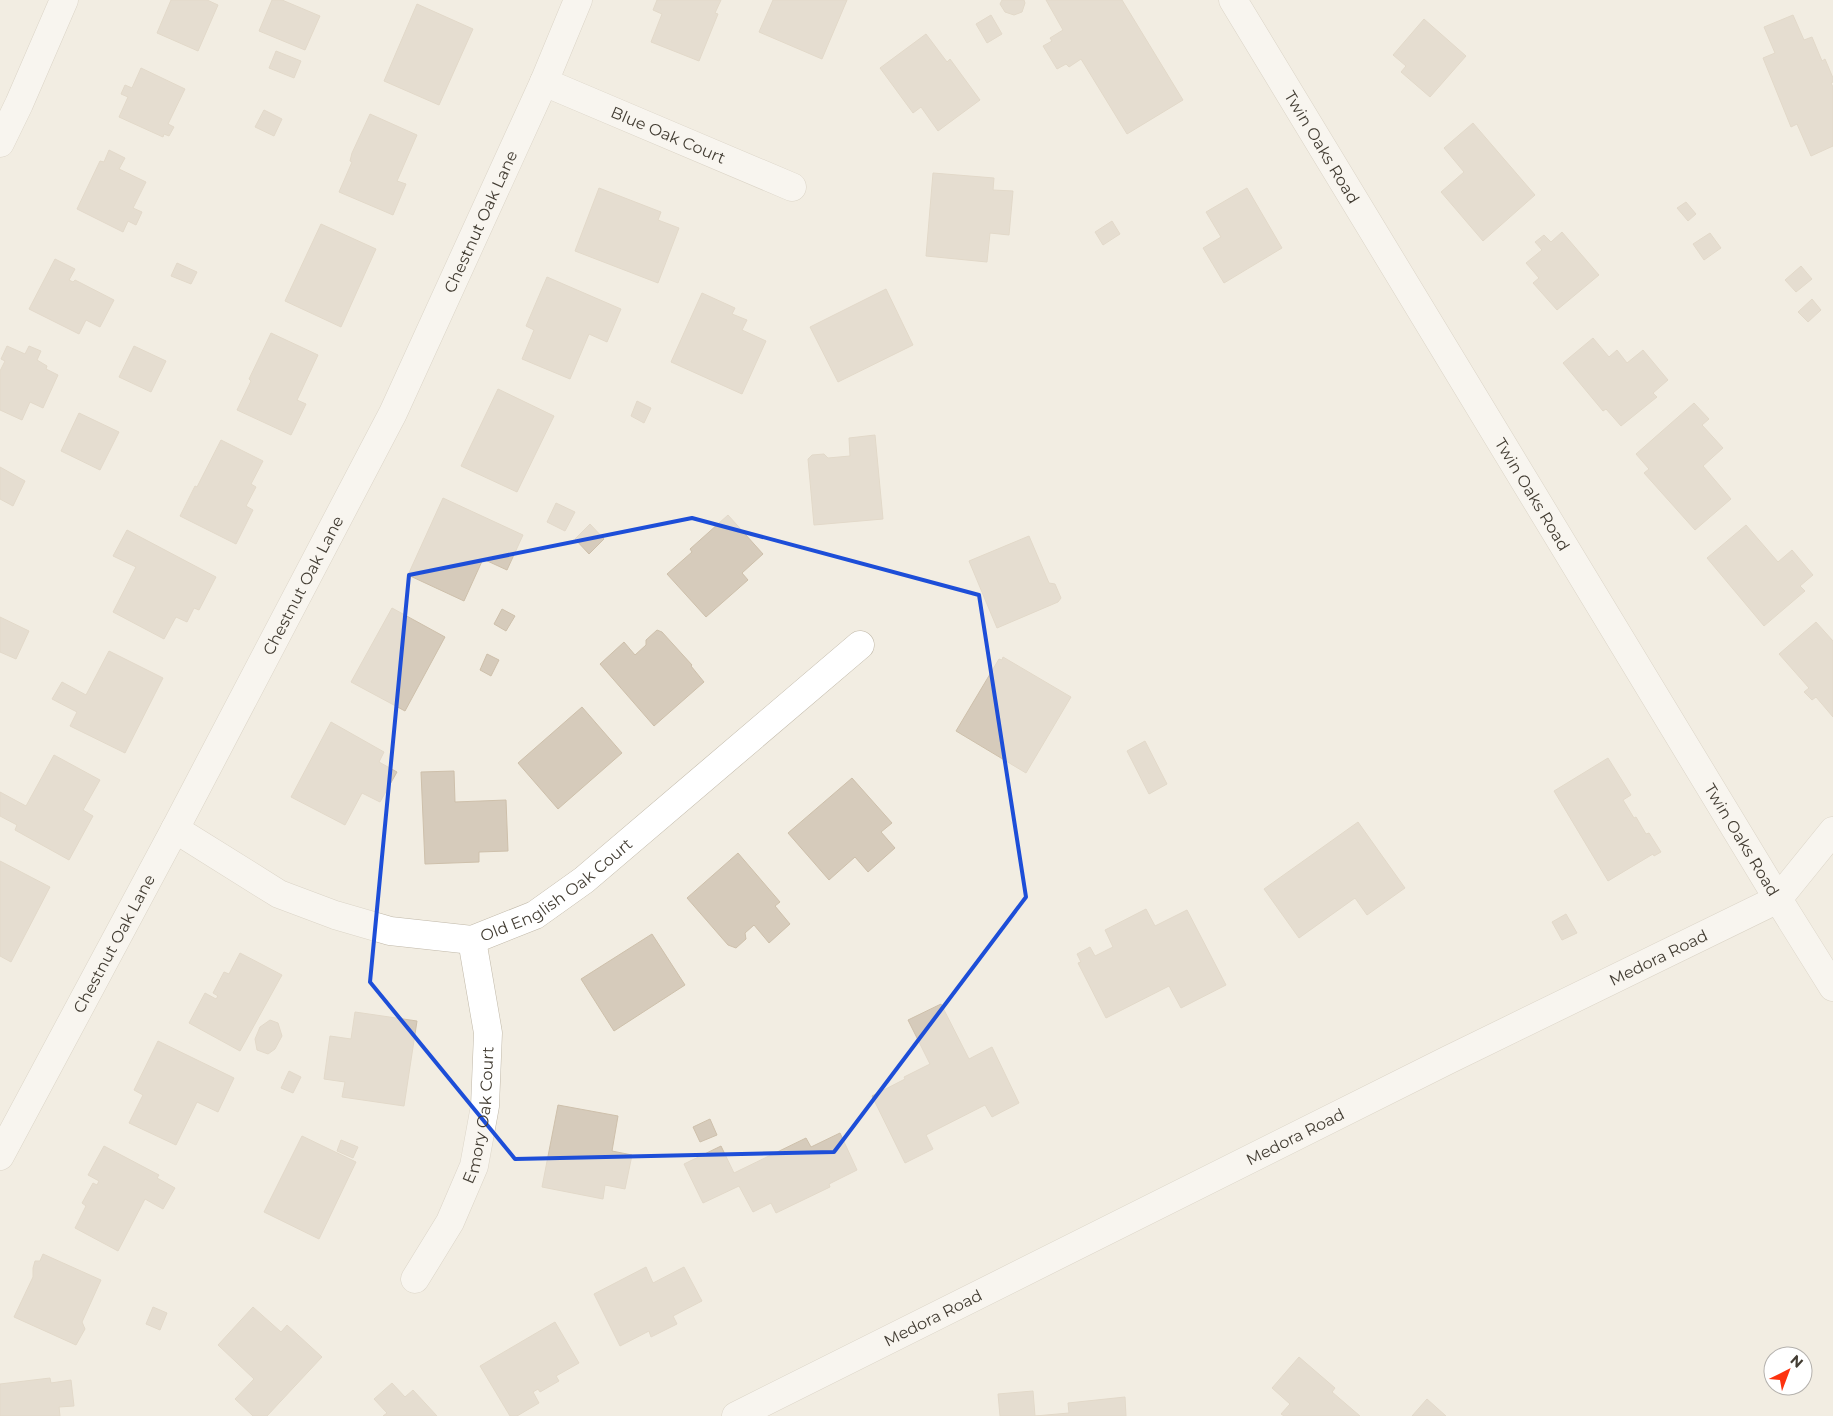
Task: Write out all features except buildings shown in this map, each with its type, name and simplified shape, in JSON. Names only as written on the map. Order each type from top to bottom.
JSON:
[{"type":"street","points":[[0,143],[64,0]]},
{"type":"street","name":"Chestnut Oak Lane","points":[[0,1156],[394,413],[544,82],[578,0]]},
{"type":"street","name":"Twin Oaks Road","points":[[1233,0],[1778,899],[1833,986]]},
{"type":"street","name":"Blue Oak Court","points":[[544,82],[792,187]]},
{"type":"street","name":"Old English Oak Court","points":[[175,829],[279,894],[335,915],[390,931],[472,940],[535,915],[584,880],[860,645]]},
{"type":"street","name":"Medora Road","points":[[736,1416],[1439,1065],[1778,899],[1833,831]]},
{"type":"street","name":"Emory Oak Court","points":[[415,1279],[450,1222],[474,1166],[485,1106],[488,1034],[472,940]]},
{"type":"highlighted area","points":[[692,518],[979,595],[1026,897],[834,1152],[515,1159],[370,982],[409,575]]}]
